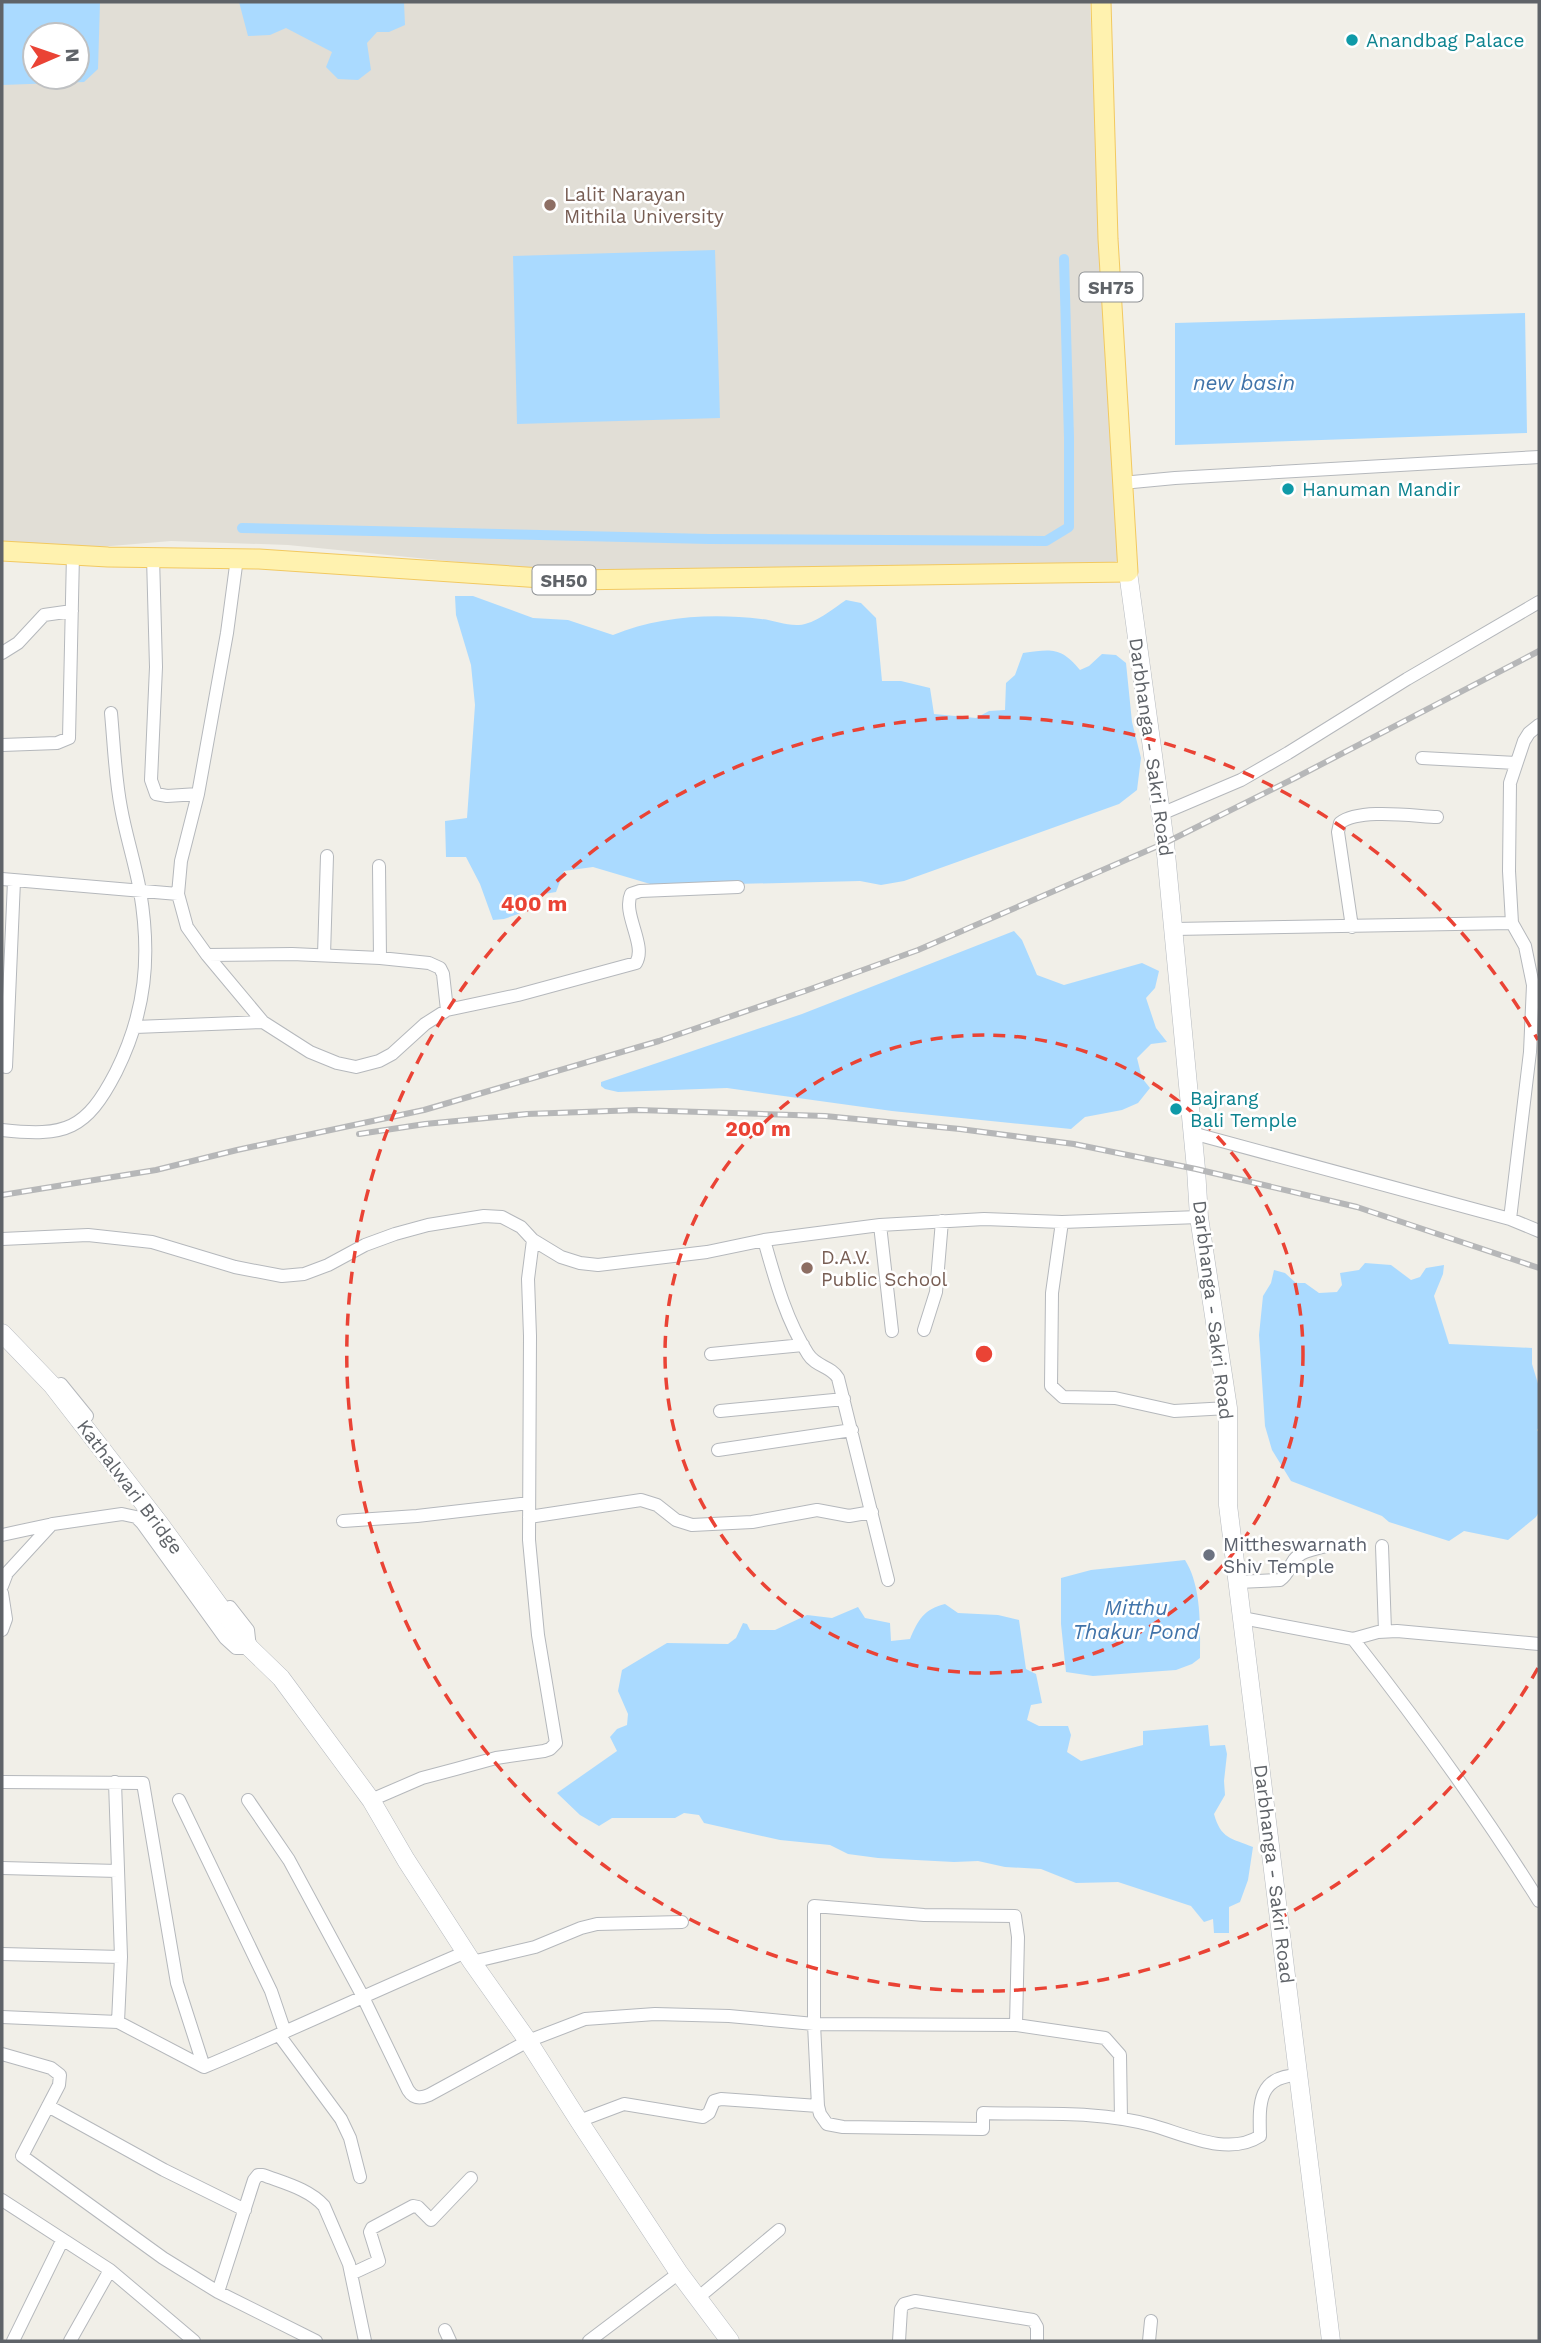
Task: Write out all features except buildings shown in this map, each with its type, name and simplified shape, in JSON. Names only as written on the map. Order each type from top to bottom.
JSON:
[{"type":"main road","name":"SH75","points":[[1101,2],[1108,239],[1128,572]]},
{"type":"main road","name":"SH50","points":[[2,551],[237,558],[571,580],[1128,572]]},
{"type":"main road","name":"Darbhanga - Sakri Road","points":[[1128,572],[1174,929],[1199,1217],[1228,1408],[1228,1505],[1331,2341]]},
{"type":"main road","name":"Kathalwari Bridge","points":[[2,1333],[52,1385],[159,1523],[250,1648],[281,1678],[372,1800],[406,1860],[469,1957],[528,2040],[679,2273],[730,2341]]},
{"type":"street","points":[[1122,483],[1539,457]]},
{"type":"street","points":[[2,745],[57,743],[69,738],[73,554]]},
{"type":"street","points":[[153,557],[156,667],[151,780],[156,794],[161,796],[198,794]]},
{"type":"street","points":[[237,558],[227,633],[198,794],[181,861],[178,894],[187,927],[263,1022],[310,1052],[356,1068],[392,1054],[425,1024],[447,1010],[518,995],[636,963],[639,955],[629,900],[634,892],[738,887]]},
{"type":"street","points":[[1161,814],[1241,780],[1539,602]]},
{"type":"street","points":[[2,653],[18,643],[44,615],[72,611]]},
{"type":"street","points":[[2,1130],[56,1132],[85,1118],[103,1097],[126,1052],[135,1027],[145,987],[146,943],[140,891],[121,808],[111,713]]},
{"type":"street","points":[[1510,1219],[1535,1053],[1536,985],[1525,946],[1512,923],[1509,871],[1511,775],[1529,733],[1539,726]]},
{"type":"street","points":[[1422,758],[1516,763]]},
{"type":"street","points":[[1352,927],[1338,832],[1340,823],[1361,816],[1437,817]]},
{"type":"street","points":[[324,956],[327,856]]},
{"type":"street","points":[[379,866],[380,958]]},
{"type":"street","points":[[6,1067],[8,880],[178,894]]},
{"type":"street","points":[[1174,929],[1512,923]]},
{"type":"street","points":[[207,955],[380,958],[429,963],[440,968],[447,1010]]},
{"type":"street","points":[[135,1027],[263,1022]]},
{"type":"street","points":[[1192,1133],[1510,1219],[1539,1231]]},
{"type":"street","points":[[2,1239],[89,1236],[152,1241],[235,1267],[282,1276],[316,1269],[395,1234],[484,1216],[502,1217],[521,1227],[533,1240],[561,1257],[598,1265],[707,1252],[764,1240],[880,1225],[984,1219],[1062,1223],[1199,1217]]},
{"type":"street","points":[[924,1329],[936,1292],[942,1222]]},
{"type":"street","points":[[1062,1223],[1052,1293],[1051,1386],[1063,1397],[1115,1398],[1174,1410],[1228,1408]]},
{"type":"street","points":[[880,1225],[892,1331]]},
{"type":"street","points":[[372,1800],[422,1779],[496,1759],[544,1751],[554,1746],[557,1737],[538,1635],[530,1557],[528,1279],[533,1240]]},
{"type":"street","points":[[764,1240],[780,1293],[803,1345],[815,1363],[835,1373],[852,1430],[888,1580]]},
{"type":"street","points":[[2,1324],[72,1396],[248,1630],[250,1648],[236,1648],[225,1638],[136,1517],[115,1515],[2,1535]]},
{"type":"street","points":[[712,1353],[803,1345]]},
{"type":"street","points":[[720,1411],[844,1399]]},
{"type":"street","points":[[718,1450],[852,1430]]},
{"type":"street","points":[[529,1517],[641,1500],[657,1505],[676,1520],[692,1525],[752,1522],[817,1510],[849,1516],[872,1512]]},
{"type":"street","points":[[344,1521],[529,1503]]},
{"type":"street","points":[[2,1586],[7,1573],[53,1524]]},
{"type":"street","points":[[1238,1582],[1280,1580],[1285,1577],[1300,1554],[1326,1546]]},
{"type":"street","points":[[1382,1546],[1385,1632]]},
{"type":"street","points":[[2,1593],[6,1619],[2,1630]]},
{"type":"street","points":[[1242,1618],[1353,1639],[1385,1632],[1411,1631],[1539,1644]]},
{"type":"street","points":[[1353,1639],[1426,1732],[1539,1901]]},
{"type":"street","points":[[2,1782],[143,1783],[177,1983],[204,2067]]},
{"type":"street","points":[[115,1783],[121,1956],[118,2022]]},
{"type":"street","points":[[179,1800],[271,1992],[282,2034],[341,2119],[350,2138],[359,2177]]},
{"type":"street","points":[[248,1800],[289,1860],[413,2096],[419,2098],[466,2076],[528,2040],[584,2019],[655,2014],[729,2016],[814,2024],[1016,2025],[1105,2038],[1119,2055],[1121,2119]]},
{"type":"street","points":[[2,1868],[118,1871]]},
{"type":"street","points":[[1016,2025],[1018,1937],[1015,1916],[924,1915],[814,1906],[814,2024],[818,2106],[827,2124],[843,2127],[983,2129],[983,2113],[1093,2115],[1147,2124],[1208,2141],[1225,2144],[1249,2143],[1260,2136],[1259,2102],[1271,2081],[1284,2075],[1299,2074]]},
{"type":"street","points":[[204,2067],[282,2034],[362,1995],[469,1957],[535,1947],[597,1924],[682,1922]]},
{"type":"street","points":[[2,1954],[121,1956]]},
{"type":"street","points":[[2,2017],[118,2022],[204,2067]]},
{"type":"street","points":[[2,2070],[4,2055],[57,2071],[61,2080],[22,2156],[163,2258],[218,2292],[316,2341]]},
{"type":"street","points":[[579,2121],[624,2104],[699,2117],[709,2113],[714,2101],[718,2099],[818,2106]]},
{"type":"street","points":[[47,2106],[164,2170],[245,2210]]},
{"type":"street","points":[[218,2292],[254,2179],[263,2175],[317,2198],[324,2206],[351,2274],[365,2341]]},
{"type":"street","points":[[351,2274],[379,2261],[370,2232],[372,2228],[416,2206],[431,2220],[471,2178]]},
{"type":"street","points":[[2,2200],[110,2270],[194,2341]]},
{"type":"street","points":[[699,2297],[779,2230]]},
{"type":"street","points":[[13,2341],[62,2241]]},
{"type":"street","points":[[70,2341],[110,2270]]},
{"type":"street","points":[[589,2341],[679,2273]]},
{"type":"street","points":[[900,2341],[901,2309],[904,2304],[915,2301],[1028,2318],[1036,2323],[1037,2341]]},
{"type":"street","points":[[1149,2341],[1152,2321]]},
{"type":"shaded area","name":"Lalit Narayan Mithila University","points":[[2,2],[1090,2],[1104,332],[1121,559],[1111,564],[566,573],[288,545],[171,541],[99,547],[2,543]]},
{"type":"water","points":[[2,2],[100,2],[98,69],[91,76],[91,21],[21,21],[21,84],[2,85]]},
{"type":"water","points":[[239,2],[404,2],[405,25],[389,32],[377,32],[367,43],[371,70],[358,80],[338,79],[326,67],[332,52],[286,28],[270,35],[248,36]]},
{"type":"water","points":[[715,250],[720,418],[517,424],[513,256]]},
{"type":"water","name":"new basin","points":[[1525,313],[1527,433],[1175,445],[1175,323]]},
{"type":"water","points":[[455,596],[473,596],[533,618],[568,620],[613,635],[667,620],[705,616],[743,617],[799,625],[817,619],[846,600],[861,603],[876,618],[882,681],[901,681],[930,688],[934,714],[976,718],[989,711],[1005,710],[1006,683],[1015,675],[1023,653],[1055,651],[1067,657],[1080,670],[1102,654],[1116,655],[1126,663],[1132,722],[1141,758],[1137,790],[1119,804],[904,881],[881,885],[860,881],[657,886],[593,867],[564,871],[556,892],[532,896],[524,912],[493,920],[480,884],[466,857],[446,857],[445,821],[467,818],[475,705],[471,665],[456,615]]},
{"type":"water","points":[[1014,931],[1022,940],[1037,975],[1064,985],[1142,963],[1159,971],[1155,988],[1146,998],[1156,1028],[1167,1042],[1151,1044],[1137,1058],[1142,1078],[1150,1088],[1138,1103],[1122,1110],[1085,1117],[1071,1129],[892,1111],[727,1088],[618,1092],[601,1086],[601,1082],[802,1014]]},
{"type":"water","points":[[1365,1263],[1391,1265],[1411,1280],[1420,1277],[1426,1268],[1444,1265],[1434,1296],[1449,1344],[1532,1348],[1532,1364],[1539,1387],[1539,1512],[1508,1540],[1464,1531],[1449,1541],[1389,1522],[1382,1516],[1291,1481],[1272,1450],[1265,1426],[1259,1335],[1263,1296],[1271,1283],[1274,1270],[1285,1273],[1296,1283],[1305,1283],[1319,1293],[1337,1292],[1342,1285],[1340,1273],[1359,1270]]},
{"type":"water","name":"Mitthu Thakur Pond","points":[[1185,1560],[1195,1582],[1197,1595],[1200,1658],[1176,1670],[1093,1676],[1066,1672],[1061,1624],[1061,1578],[1091,1570]]},
{"type":"water","points":[[945,1604],[958,1613],[998,1615],[1019,1620],[1026,1669],[1036,1674],[1042,1703],[1031,1705],[1027,1720],[1039,1726],[1068,1726],[1071,1735],[1067,1752],[1081,1761],[1143,1745],[1143,1731],[1208,1725],[1210,1746],[1225,1745],[1227,1754],[1225,1795],[1214,1814],[1224,1833],[1253,1847],[1248,1880],[1240,1902],[1229,1907],[1229,1933],[1214,1933],[1213,1919],[1204,1922],[1191,1906],[1118,1882],[1076,1883],[1041,1869],[1005,1867],[978,1861],[878,1858],[848,1854],[830,1845],[780,1840],[704,1823],[699,1815],[684,1813],[675,1818],[612,1818],[599,1826],[580,1815],[557,1793],[617,1751],[610,1737],[617,1729],[627,1725],[628,1714],[618,1691],[622,1670],[667,1643],[728,1644],[736,1638],[743,1623],[747,1624],[750,1630],[775,1630],[807,1615],[832,1618],[858,1607],[865,1618],[890,1623],[891,1641],[910,1639],[923,1616]]},
{"type":"waterway","points":[[242,528],[709,539],[1046,541],[1069,527],[1064,259]]},
{"type":"railway","points":[[2,1195],[156,1170],[424,1110],[659,1041],[805,991],[918,950],[1165,843],[1539,651]]},
{"type":"railway","points":[[359,1134],[425,1124],[527,1114],[638,1110],[825,1116],[960,1129],[1074,1144],[1196,1169],[1357,1207],[1539,1268]]},
{"type":"place","name":"Anandbag Palace","points":[[1352,40]]},
{"type":"place","name":"Lalit Narayan Mithila University","points":[[550,205]]},
{"type":"place","name":"Hanuman Mandir","points":[[1288,489]]},
{"type":"place","name":"Bajrang Bali Temple","points":[[1176,1109]]},
{"type":"place","name":"D.A.V. Public School","points":[[807,1268]]},
{"type":"place","name":"Mittheswarnath Shiv Temple","points":[[1209,1555]]}]
